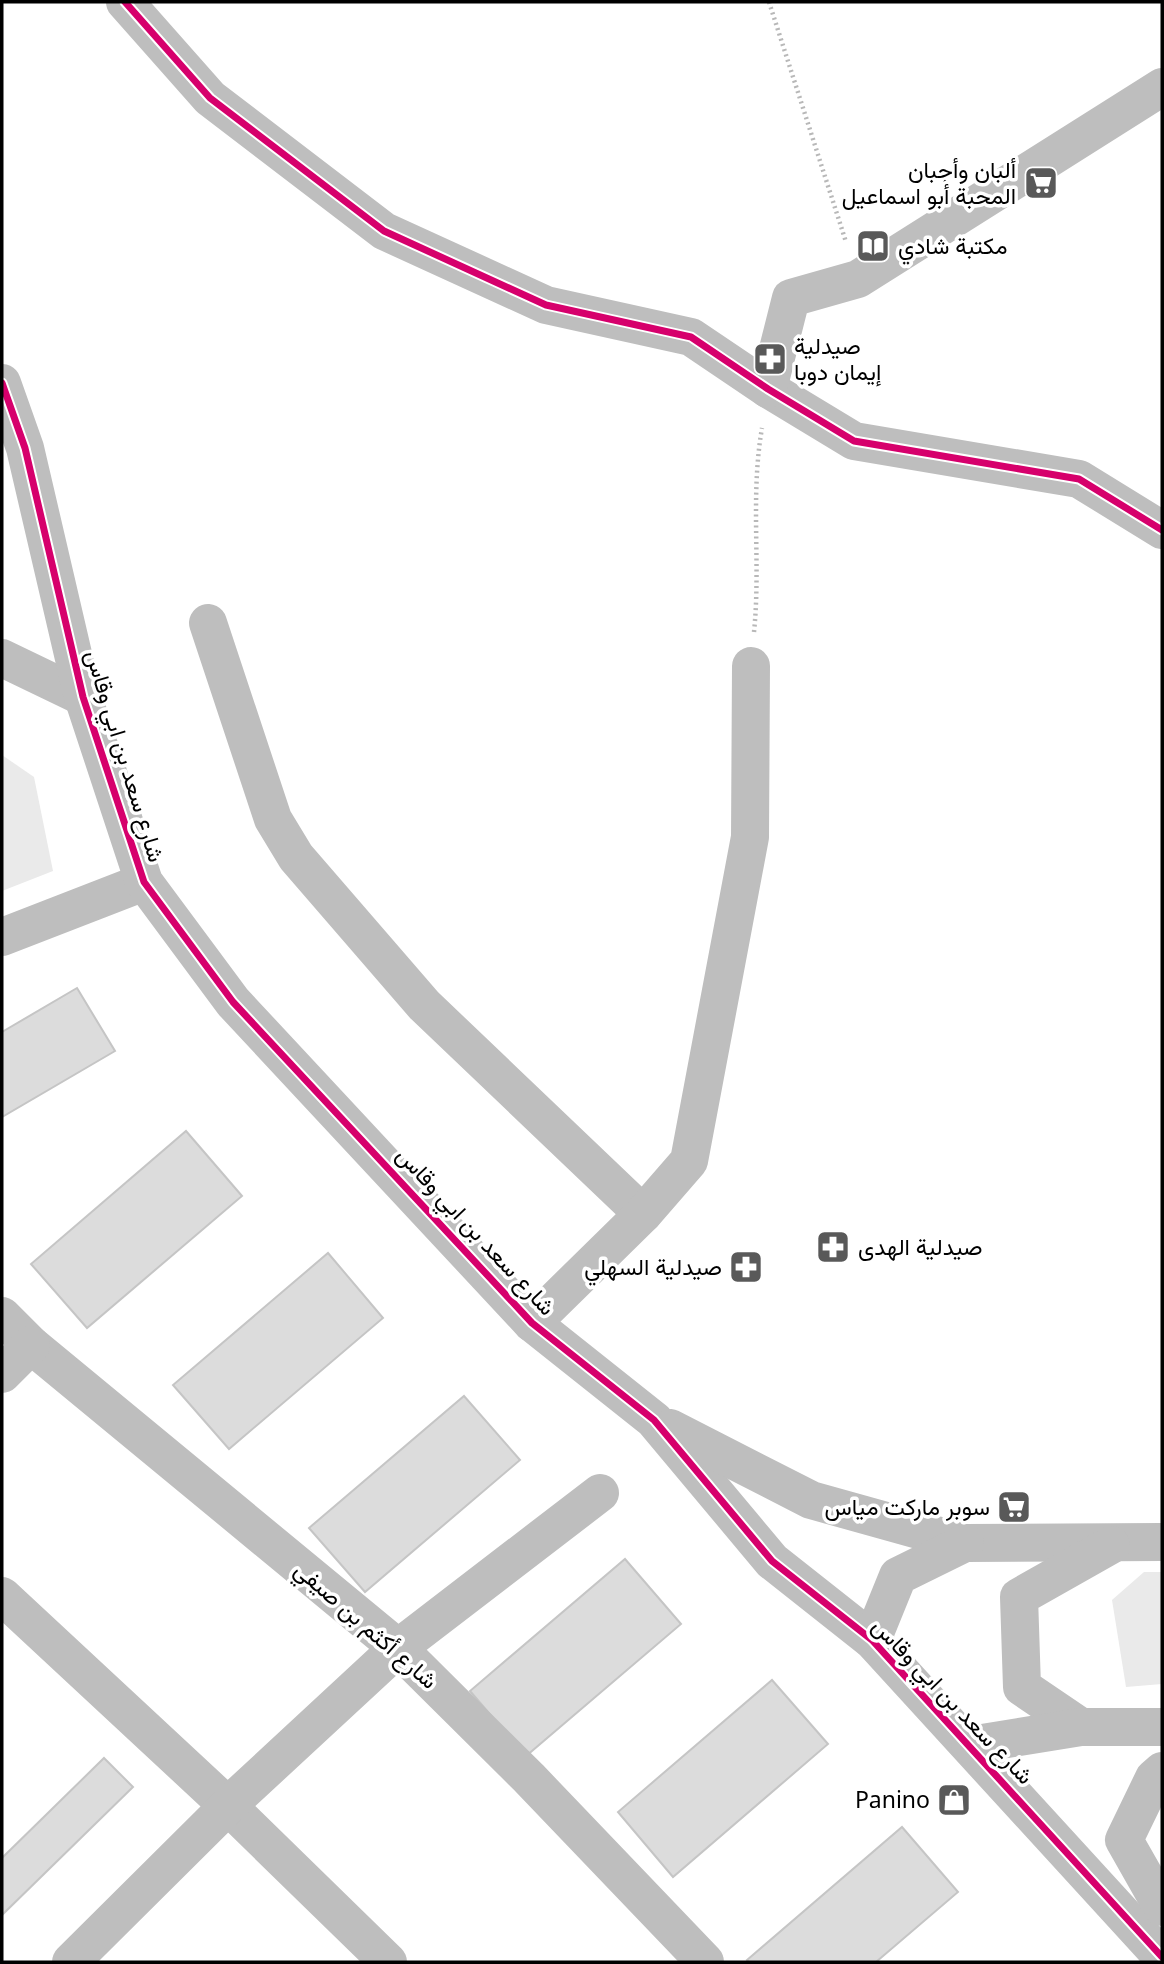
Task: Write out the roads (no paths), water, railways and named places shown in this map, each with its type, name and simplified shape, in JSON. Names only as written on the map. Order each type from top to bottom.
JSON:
[{"type":"street","points":[[125,2],[210,98],[384,231],[546,305],[691,337],[768,389],[855,441],[1079,479],[1162,530]]},
{"type":"street","points":[[768,389],[791,298],[858,279],[1162,87]]},
{"type":"street","name":"شارع سعد بن ابي وقاس","points":[[2,383],[25,448],[83,697],[144,882],[233,1002],[532,1323],[654,1420],[772,1561],[872,1640],[1162,1957]]},
{"type":"street","points":[[208,623],[273,818],[296,857],[424,1005],[643,1214]]},
{"type":"street","points":[[2,658],[83,697]]},
{"type":"street","points":[[532,1323],[643,1214],[689,1161],[750,837],[751,666]]},
{"type":"street","points":[[2,937],[144,882]]},
{"type":"street","name":"شارع أكثم بن صيفي","points":[[2,1316],[31,1345],[398,1648],[529,1778],[705,1962]]},
{"type":"street","points":[[2,1374],[31,1345]]},
{"type":"street","points":[[654,1420],[811,1500],[965,1543],[1162,1542]]},
{"type":"street","points":[[71,1962],[228,1806],[398,1648],[600,1493]]},
{"type":"street","points":[[872,1640],[898,1576],[965,1543]]},
{"type":"street","points":[[1081,1727],[1022,1687],[1018,1597],[1112,1544]]},
{"type":"street","points":[[2,1596],[228,1806],[388,1962]]},
{"type":"street","name":"شارع سعد بن ابي وقاس","points":[[970,1745],[1081,1727],[1162,1727]]},
{"type":"street","points":[[1162,1771],[1154,1778],[1124,1840],[1162,1907]]},
{"type":"place","name":"ألبان وأجبان المحبة أبو اسماعيل","points":[[1041,183]]},
{"type":"place","name":"مكتبة شادي","points":[[873,246]]},
{"type":"place","name":"صيدلية إيمان دوبا","points":[[770,359]]},
{"type":"place","name":"صيدلية الهدى","points":[[833,1247]]},
{"type":"place","name":"صيدلية السهلي","points":[[746,1267]]},
{"type":"place","name":"سوبر ماركت مياس","points":[[1014,1507]]},
{"type":"place","name":"Panino","points":[[954,1800]]}]
